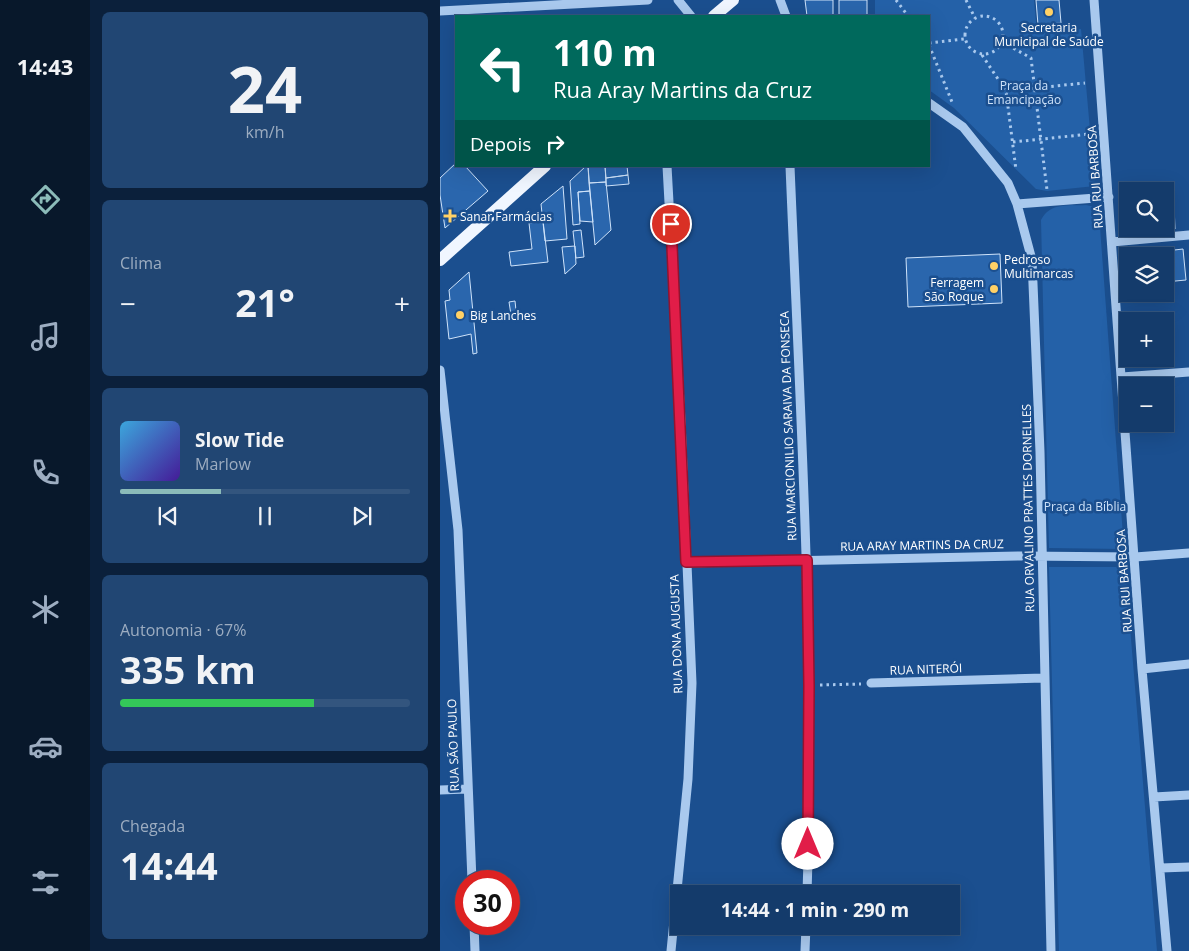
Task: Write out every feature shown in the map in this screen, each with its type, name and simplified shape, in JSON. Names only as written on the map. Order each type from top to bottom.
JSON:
[{"type":"main road","points":[[715,15],[733,0]]},
{"type":"main road","points":[[440,259],[544,167]]},
{"type":"street","points":[[440,11],[648,0]]},
{"type":"street","points":[[678,0],[690,15]]},
{"type":"street","points":[[780,0],[786,15]]},
{"type":"street","name":"RUA RUI BARBOSA","points":[[1094,0],[1122,377]]},
{"type":"street","name":"RUA ORVALINO PRATTES DORNELLES","points":[[930,104],[956,121],[971,135],[1008,183],[1017,204],[1032,260],[1037,343],[1051,951]]},
{"type":"street","name":"RUA DONA AUGUSTA","points":[[667,167],[681,421],[692,683],[688,779],[671,951]]},
{"type":"street","name":"RUA MARCIONILIO SARAIVA DA FONSECA","points":[[790,167],[807,560],[809,686],[807,885]]},
{"type":"street","points":[[1017,204],[1109,197]]},
{"type":"street","points":[[1112,242],[1189,235]]},
{"type":"street","name":"RUA SÃO PAULO","points":[[440,370],[458,530],[471,870]]},
{"type":"street","points":[[1122,377],[1189,372]]},
{"type":"street","name":"RUA RUI BARBOSA","points":[[1126,432],[1142,670],[1168,951]]},
{"type":"street","name":"RUA ARAY MARTINS DA CRUZ","points":[[686,562],[1042,556],[1135,558],[1189,553]]},
{"type":"street","points":[[1142,670],[1189,664]]},
{"type":"street","name":"RUA NITERÓI","points":[[871,683],[1044,678]]},
{"type":"street","points":[[440,790],[467,789]]},
{"type":"street","points":[[1154,797],[1189,795]]},
{"type":"street","points":[[1161,868],[1189,867]]},
{"type":"street","points":[[474,935],[475,951]]},
{"type":"street","points":[[805,951],[806,935]]},
{"type":"path","points":[[896,0],[907,15]]},
{"type":"path","points":[[966,0],[975,18]]},
{"type":"path","points":[[982,55],[994,52],[1002,42],[1002,29],[994,19],[988,16],[975,18],[966,26],[964,39],[970,50],[982,55],[1006,91],[1016,170]]},
{"type":"path","points":[[930,44],[964,39]]},
{"type":"path","points":[[1002,42],[1031,58],[1047,191]]},
{"type":"path","points":[[930,47],[954,108]]},
{"type":"path","points":[[1006,91],[1085,83]]},
{"type":"path","points":[[1013,142],[1090,134]]},
{"type":"path","points":[[809,686],[871,683]]},
{"type":"green space","name":"Praça da Emancipação","points":[[875,0],[1034,0],[1037,33],[1081,29],[1095,186],[1047,191],[1036,189],[954,108],[930,91],[930,15],[875,15]]},
{"type":"green space","name":"Praça da Bíblia","points":[[1086,205],[1095,207],[1099,214],[1124,549],[1049,548],[1041,220],[1049,210],[1060,206]]},
{"type":"green space","points":[[1049,567],[1125,567],[1157,951],[1059,951]]},
{"type":"building","points":[[805,0],[833,0],[833,15],[807,15]]},
{"type":"building","points":[[839,0],[867,0],[867,15],[839,15]]},
{"type":"building","name":"Secretaria Municipal de Saúde","points":[[1036,0],[1059,0],[1061,23],[1038,25]]},
{"type":"building","points":[[455,164],[455,167],[466,167],[488,191],[445,228],[440,195],[440,178]]},
{"type":"building","points":[[585,167],[588,167],[590,191],[578,192],[580,224],[573,225],[570,181]]},
{"type":"building","points":[[588,167],[605,167],[606,182],[589,183]]},
{"type":"building","points":[[605,167],[627,167],[628,175],[606,178]]},
{"type":"building","points":[[628,175],[629,184],[606,186],[606,178]]},
{"type":"building","points":[[606,182],[611,230],[595,245],[589,183]]},
{"type":"building","points":[[563,186],[567,239],[545,241],[541,204]]},
{"type":"building","points":[[590,191],[593,222],[580,221],[578,192]]},
{"type":"building","points":[[543,221],[548,262],[511,266],[509,252],[532,249],[529,223]]},
{"type":"building","points":[[581,230],[584,257],[576,258],[573,231]]},
{"type":"building","points":[[575,246],[576,264],[565,274],[562,247]]},
{"type":"building","points":[[1183,249],[1186,280],[1174,281],[1174,250]]},
{"type":"building","points":[[1000,254],[1002,303],[908,307],[906,258]]},
{"type":"building","points":[[469,272],[477,353],[473,354],[471,334],[449,339],[445,301],[450,300],[449,290]]},
{"type":"building","points":[[515,301],[517,320],[512,321],[509,302]]},
{"type":"place","name":"Secretaria Municipal de Saúde","points":[[1049,12]]},
{"type":"place","name":"Sanar Farmácias","points":[[450,216]]},
{"type":"place","name":"Pedroso Multimarcas","points":[[994,266]]},
{"type":"place","name":"Ferragem São Roque","points":[[994,289]]},
{"type":"place","name":"Big Lanches","points":[[460,315]]},
{"type":"route","points":[[671,224],[686,562],[807,560],[809,686],[808,844]]}]
